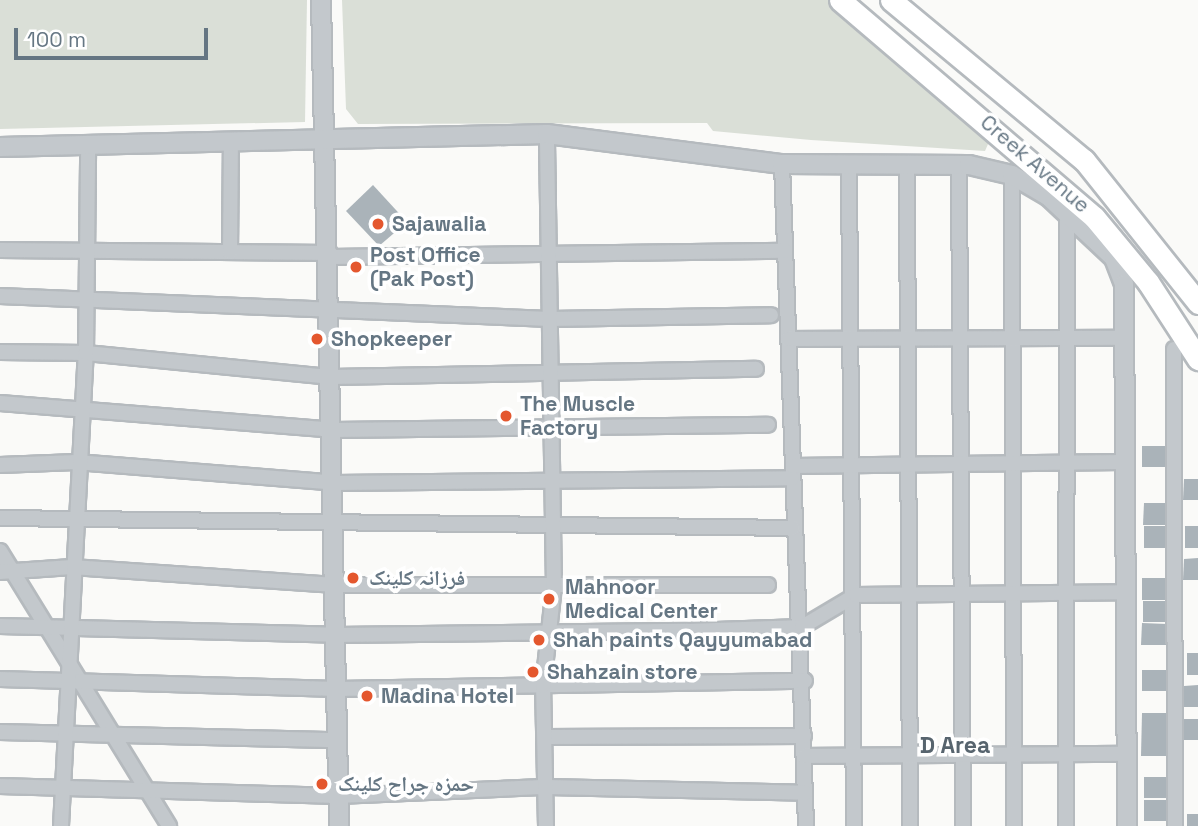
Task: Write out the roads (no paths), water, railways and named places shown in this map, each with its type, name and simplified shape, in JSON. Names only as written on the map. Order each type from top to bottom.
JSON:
[{"type":"main road","name":"Creek Avenue","points":[[841,0],[1094,216],[1148,282],[1198,359]]},
{"type":"main road","name":"Creek Avenue","points":[[891,0],[1084,160],[1198,303]]},
{"type":"street","points":[[321,0],[329,143],[339,826]]},
{"type":"street","points":[[546,826],[548,787],[543,686],[554,587],[547,134]]},
{"type":"street","points":[[0,147],[329,143],[547,134],[782,164],[960,166],[1012,175],[1067,211],[1121,270],[1124,338],[1124,754],[1127,826]]},
{"type":"street","points":[[230,252],[231,144]]},
{"type":"street","points":[[68,661],[76,462],[86,353],[88,146]]},
{"type":"street","points":[[782,164],[793,528],[805,681],[806,826]]},
{"type":"street","points":[[849,164],[856,595],[854,826]]},
{"type":"street","points":[[907,166],[911,753],[909,826]]},
{"type":"street","points":[[960,166],[958,338],[963,826]]},
{"type":"street","points":[[1012,175],[1010,338],[1014,826]]},
{"type":"street","points":[[1066,826],[1069,593],[1067,211]]},
{"type":"street","points":[[0,250],[330,255],[785,251]]},
{"type":"street","points":[[0,296],[86,297],[550,319],[771,315]]},
{"type":"street","points":[[788,339],[1124,338]]},
{"type":"street","points":[[1174,349],[1175,826]]},
{"type":"street","points":[[0,352],[86,353],[332,377],[551,376],[756,369]]},
{"type":"street","points":[[0,403],[83,405],[333,430],[768,425]]},
{"type":"street","points":[[0,465],[76,462],[335,483],[552,483],[792,472],[853,465],[1124,463]]},
{"type":"street","points":[[0,518],[553,530],[793,528]]},
{"type":"street","points":[[0,551],[7,572],[47,628],[68,661],[74,681],[113,735],[169,826]]},
{"type":"street","points":[[7,572],[72,567],[335,585],[768,585]]},
{"type":"street","points":[[0,626],[336,635],[549,628],[802,627],[856,595],[1124,592]]},
{"type":"street","points":[[0,679],[337,689],[805,681]]},
{"type":"street","points":[[61,826],[64,734],[74,681]]},
{"type":"street","points":[[0,732],[338,740]]},
{"type":"street","points":[[546,737],[804,736]]},
{"type":"street","points":[[805,756],[855,753],[1124,754]]},
{"type":"street","points":[[0,786],[338,796],[548,787],[805,793]]},
{"type":"place","name":"Sajawalia","points":[[378,224]]},
{"type":"place","name":"Post Office (Pak Post)","points":[[356,267]]},
{"type":"place","name":"Shopkeeper","points":[[317,339]]},
{"type":"place","name":"The Muscle Factory","points":[[506,416]]},
{"type":"place","name":"فرزانہ کلینک","points":[[353,578]]},
{"type":"place","name":"Mahnoor Medical Center","points":[[549,599]]},
{"type":"place","name":"Shah paints Qayyumabad","points":[[539,640]]},
{"type":"place","name":"Shahzain store","points":[[533,672]]},
{"type":"place","name":"Madina Hotel","points":[[367,696]]},
{"type":"place","name":"حمزہ جراح کلینک","points":[[322,784]]},
{"type":"district","name":"D Area","points":[[955,745]]}]
